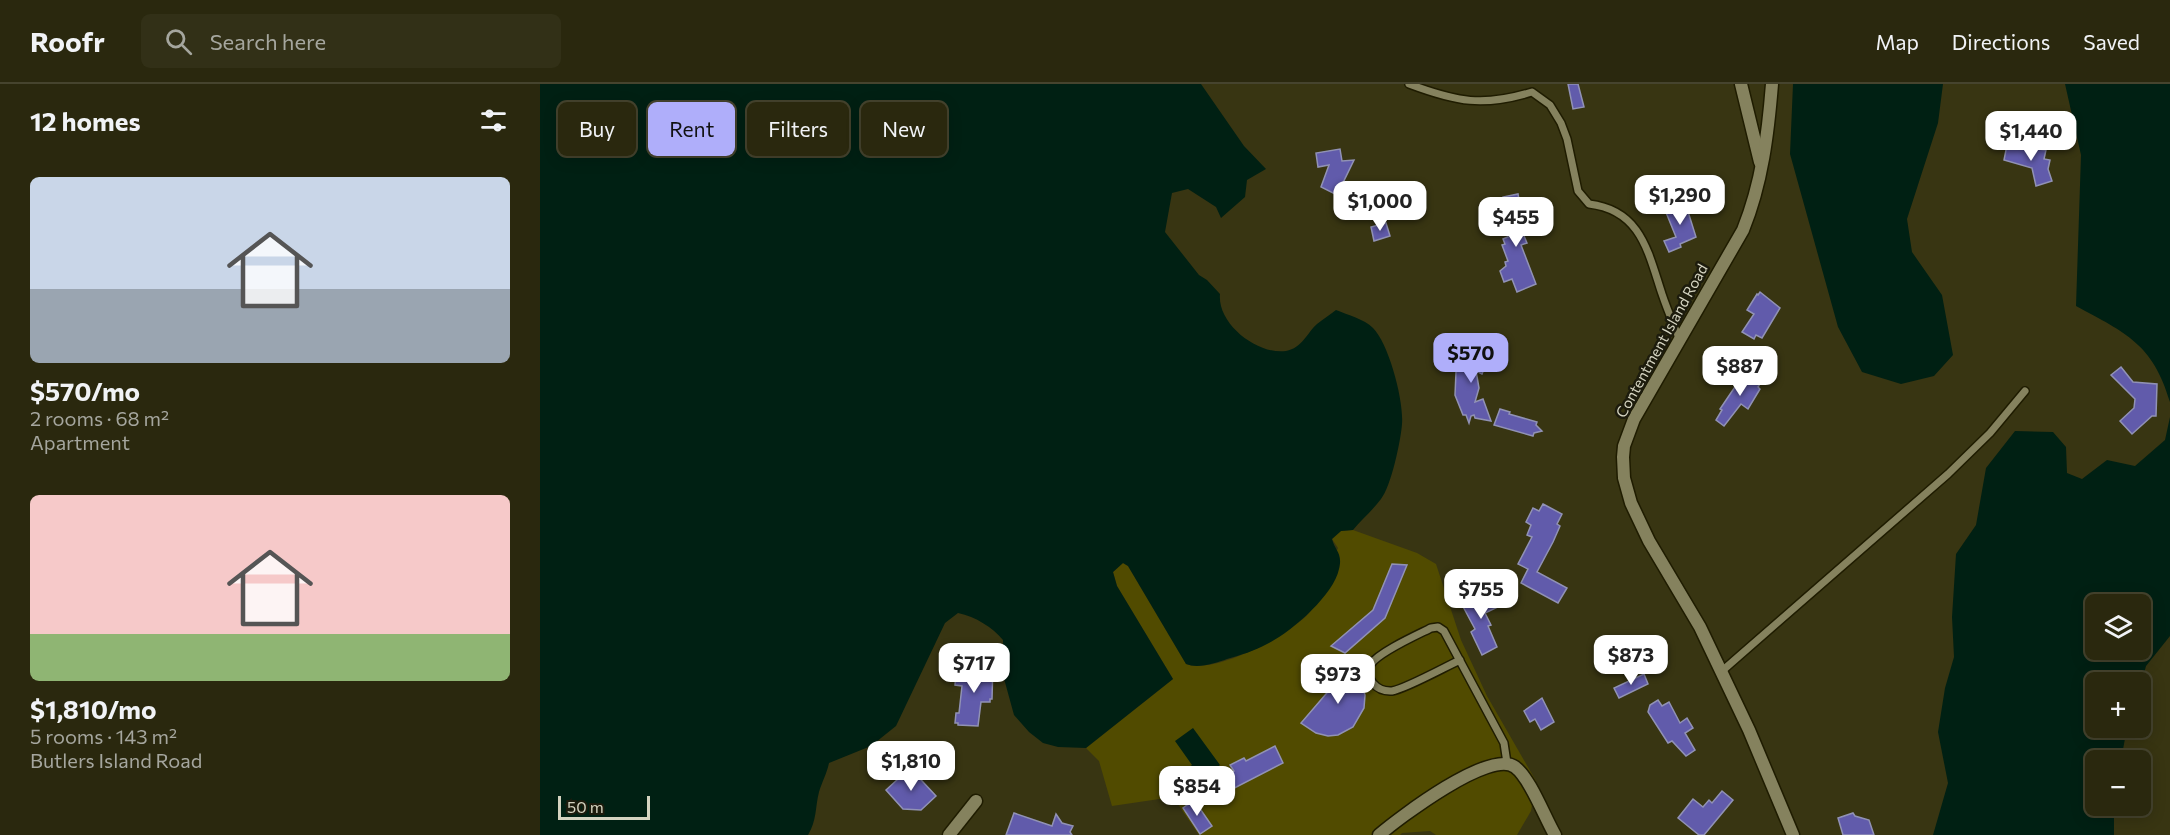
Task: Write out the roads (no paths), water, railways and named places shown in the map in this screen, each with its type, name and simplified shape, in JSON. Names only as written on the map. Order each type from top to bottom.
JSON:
[{"type":"street","points":[[1741,84],[1761,169]]},
{"type":"street","name":"Contentment Island Road","points":[[1772,84],[1769,121],[1755,201],[1743,230],[1679,338],[1628,433],[1623,457],[1624,478],[1630,503],[1722,671],[1793,835]]},
{"type":"street","points":[[1378,835],[1407,812],[1441,790],[1494,764],[1507,763],[1513,765],[1522,774],[1555,835]]},
{"type":"street","points":[[949,835],[976,801]]},
{"type":"lane","points":[[1409,84],[1467,102],[1494,101],[1532,92],[1550,105],[1567,139],[1578,191],[1588,204],[1606,207],[1621,214],[1635,228],[1650,253],[1662,294],[1679,338]]},
{"type":"lane","points":[[1532,92],[1535,84]]},
{"type":"lane","points":[[1722,671],[1948,474],[1990,433],[2025,391]]},
{"type":"lane","points":[[1460,660],[1390,691],[1377,688],[1371,683],[1368,675],[1370,665],[1379,656],[1431,628],[1438,627],[1444,631],[1460,660],[1504,743],[1507,763]]}]
